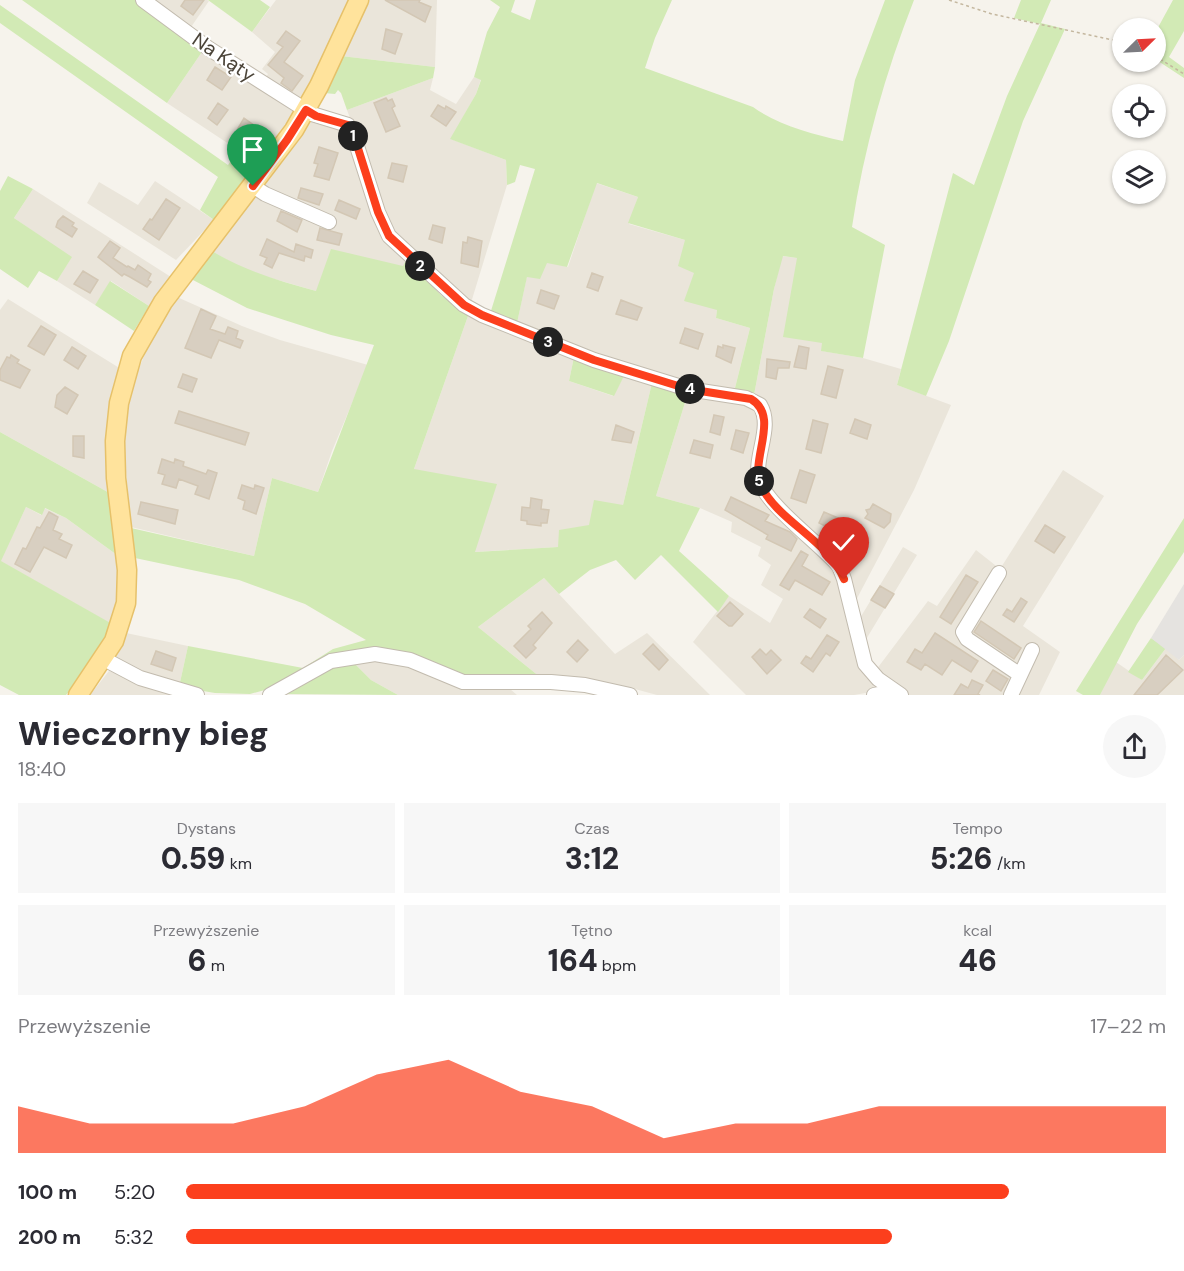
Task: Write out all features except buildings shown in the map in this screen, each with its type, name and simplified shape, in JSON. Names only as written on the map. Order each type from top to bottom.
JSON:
[{"type":"main road","points":[[78,695],[104,659],[121,624],[127,588],[115,441],[119,403],[127,370],[139,342],[159,308],[283,147],[306,110],[359,0]]},
{"type":"street","name":"Na Kąty","points":[[143,0],[208,48],[306,110],[316,116],[348,125],[356,142],[378,212],[389,236],[464,305],[492,319],[594,360],[688,389],[751,399],[760,405],[764,420],[757,469],[762,489],[839,566],[866,664],[879,679],[898,693]]},
{"type":"street","points":[[253,186],[265,194],[329,222]]},
{"type":"street","points":[[999,573],[963,632],[967,639],[1019,674]]},
{"type":"street","points":[[1011,695],[1032,650]]},
{"type":"street","points":[[270,695],[331,661],[375,654],[410,660],[463,682],[551,682],[585,685],[630,695]]},
{"type":"street","points":[[104,659],[140,678],[197,695]]},
{"type":"street","points":[[874,695],[898,693]]},
{"type":"path","points":[[949,0],[992,14],[1112,40]]},
{"type":"path","points":[[1166,63],[1184,74]]},
{"type":"shaded area","points":[[150,0],[207,0],[209,1],[189,30]]},
{"type":"shaded area","points":[[276,0],[351,0],[297,115],[262,166],[167,103],[204,49],[263,82],[268,74],[262,69],[275,52],[252,32]]},
{"type":"shaded area","points":[[368,0],[437,0],[435,67],[341,56]]},
{"type":"shaded area","points":[[474,77],[481,79],[476,94],[451,139],[506,160],[507,185],[470,306],[394,238],[347,110],[433,78],[430,90],[456,104]]},
{"type":"shaded area","points":[[310,119],[344,126],[406,260],[403,267],[316,291],[237,266],[212,251],[290,151]]},
{"type":"shaded area","points":[[155,181],[214,220],[176,260],[87,203],[99,182],[138,205]]},
{"type":"shaded area","points":[[596,183],[638,197],[629,224],[685,240],[694,273],[717,310],[716,318],[750,328],[734,392],[672,381],[517,323],[527,276],[547,262],[568,267]]},
{"type":"shaded area","points":[[33,189],[171,277],[149,306],[111,281],[95,305],[57,281],[71,258],[14,218]]},
{"type":"shaded area","points":[[782,256],[797,258],[823,343],[822,351],[863,358],[901,369],[897,385],[951,405],[914,490],[853,606],[825,545],[764,482],[768,420],[754,395]]},
{"type":"shaded area","points":[[177,297],[280,340],[368,365],[332,451],[318,492],[272,478],[254,556],[131,527],[123,438],[130,391],[154,331]]},
{"type":"shaded area","points":[[8,299],[121,369],[113,495],[0,432],[0,310]]},
{"type":"shaded area","points":[[468,316],[574,357],[569,381],[613,396],[625,374],[652,383],[623,505],[558,547],[474,552],[414,469]]},
{"type":"shaded area","points":[[688,393],[748,401],[761,417],[756,486],[826,560],[838,580],[880,684],[877,691],[854,695],[746,695],[693,642],[729,596],[770,623],[783,599],[761,585],[771,565],[758,556],[761,547],[731,532],[732,522],[700,508],[656,496]]},
{"type":"shaded area","points":[[1063,470],[1104,496],[1023,626],[1060,652],[1039,695],[907,695],[876,670],[928,601],[937,606],[976,550],[1000,569]]},
{"type":"shaded area","points":[[26,507],[41,515],[44,508],[66,518],[117,555],[122,582],[113,625],[0,561]]},
{"type":"shaded area","points":[[903,547],[917,555],[862,646],[857,623]]},
{"type":"shaded area","points":[[544,578],[615,654],[647,633],[710,695],[657,695],[624,686],[540,677],[478,627]]},
{"type":"shaded area","points":[[1184,584],[1184,655],[1179,660],[1151,638]]},
{"type":"shaded area","points":[[126,633],[188,646],[179,687],[138,672],[113,659]]},
{"type":"shaded area","points":[[1166,648],[1179,660],[1184,655],[1184,695],[1100,695],[1116,662],[1142,680]]},
{"type":"shaded area","points":[[375,657],[394,661],[465,688],[510,689],[517,695],[398,695],[371,680],[352,661]]},
{"type":"shaded area","points":[[109,671],[164,690],[184,695],[90,695]]},
{"type":"green space","points":[[22,0],[138,0],[204,49],[167,103]]},
{"type":"green space","points":[[208,0],[260,0],[270,7],[252,32]]},
{"type":"green space","points":[[490,0],[515,0],[511,12],[530,20],[536,0],[672,0],[645,68],[753,107],[773,119],[796,128],[843,141],[855,80],[885,0],[914,0],[877,112],[852,227],[885,245],[863,358],[821,351],[822,343],[783,337],[797,258],[783,256],[774,289],[754,395],[734,392],[750,328],[716,318],[717,310],[684,301],[694,273],[678,266],[685,240],[628,223],[638,197],[597,183],[567,267],[547,263],[540,279],[527,277],[517,323],[490,314],[535,169],[520,165],[515,182],[507,185],[506,160],[450,139],[476,94],[481,80],[474,77],[487,32],[500,7]]},
{"type":"green space","points":[[1021,0],[1051,0],[1041,23],[1065,29],[1023,121],[949,341],[926,396],[897,385],[953,173],[974,185],[1007,96],[1040,24],[1014,18]]},
{"type":"green space","points":[[1173,0],[1184,0],[1184,31],[1169,57],[1184,68],[1184,78],[1166,66],[1166,18],[1163,18]]},
{"type":"green space","points":[[0,5],[228,165],[239,150],[257,162],[214,220],[200,210],[218,177],[0,23]]},
{"type":"green space","points":[[341,56],[435,67],[433,78],[347,110],[338,90],[335,94],[324,93]]},
{"type":"green space","points":[[8,176],[33,189],[14,218],[72,257],[57,281],[39,271],[28,288],[0,269],[0,191]]},
{"type":"green space","points":[[331,249],[403,266],[406,260],[441,295],[468,316],[414,469],[497,484],[475,552],[558,547],[559,530],[589,525],[594,500],[623,505],[652,383],[688,393],[656,496],[700,508],[679,551],[729,596],[718,612],[661,555],[635,580],[616,560],[590,570],[559,594],[544,578],[478,627],[540,677],[460,675],[408,653],[335,655],[303,668],[333,649],[366,640],[305,604],[239,580],[135,558],[131,528],[254,556],[272,478],[318,492],[374,345],[331,335],[247,308],[191,279],[212,251],[263,275],[316,291]]},
{"type":"green space","points":[[110,281],[149,306],[134,331],[95,305]]},
{"type":"green space","points":[[574,357],[625,374],[614,396],[569,381]]},
{"type":"green space","points":[[0,432],[113,495],[117,555],[66,518],[45,508],[42,515],[26,507],[1,561],[114,625],[87,670],[66,695],[19,695],[0,685]]},
{"type":"green space","points":[[1184,518],[1184,552],[1137,624],[1100,695],[1083,695],[1076,691]]},
{"type":"green space","points":[[1151,638],[1166,648],[1142,680],[1128,672]]},
{"type":"green space","points":[[188,646],[303,668],[272,688],[250,694],[215,693],[179,687]]},
{"type":"green space","points":[[352,661],[371,680],[398,695],[282,694],[313,673]]},
{"type":"route","points":[[253,186],[306,110],[316,116],[348,125],[356,142],[382,223],[389,236],[464,305],[482,315],[594,360],[688,389],[751,399],[760,405],[764,420],[757,469],[762,489],[839,566],[844,579]]}]
